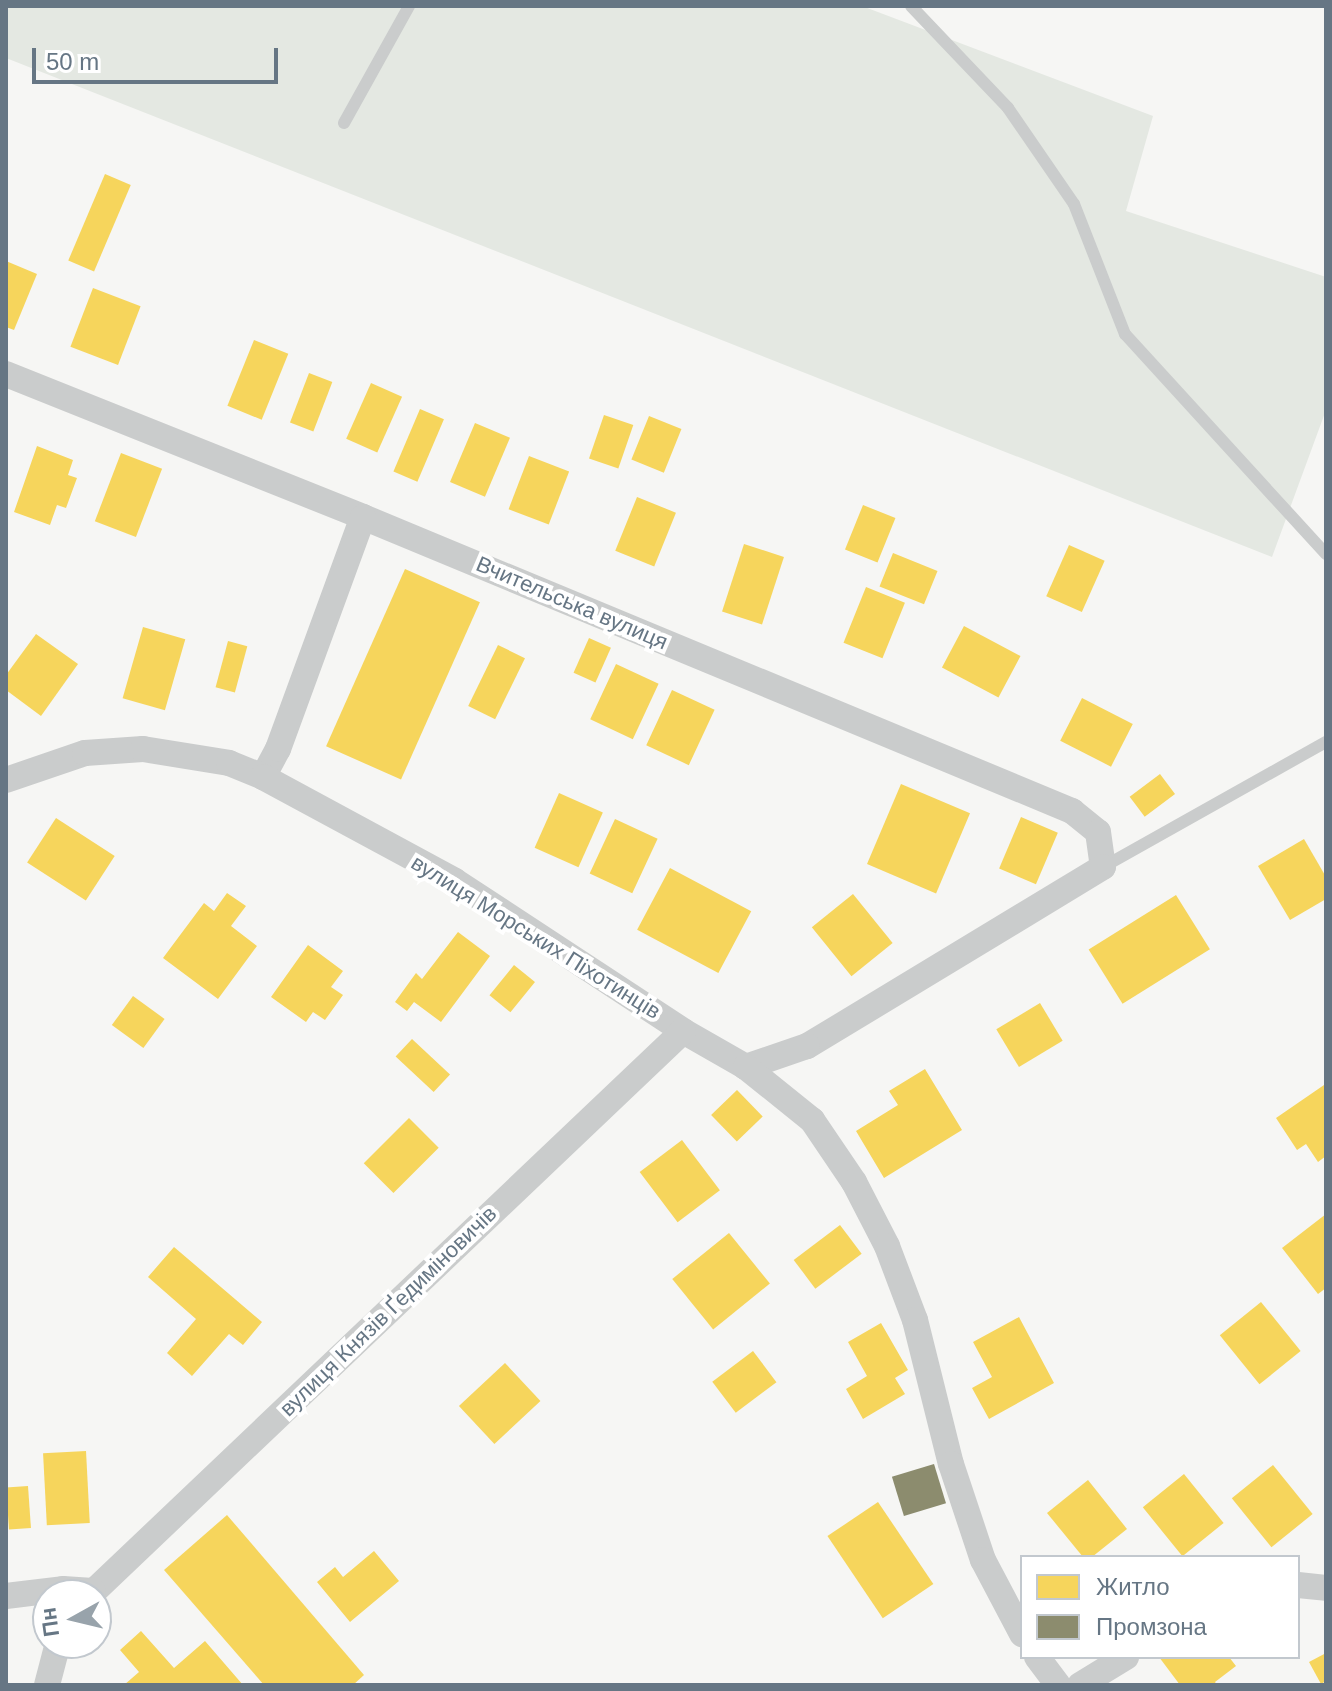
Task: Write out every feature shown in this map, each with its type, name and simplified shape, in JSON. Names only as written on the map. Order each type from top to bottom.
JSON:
[{"type":"street","name":"Вчительська вулиця","points":[[6,374],[363,517],[1072,811],[1098,832],[1103,867]]},
{"type":"street","points":[[263,777],[278,749],[363,517]]},
{"type":"street","name":"вулиця Морських Піхотинців","points":[[6,780],[85,753],[143,749],[229,763],[263,777],[455,881],[683,1031],[746,1067],[812,1120],[854,1182],[887,1246],[915,1320],[951,1464],[983,1560],[1020,1630]]},
{"type":"street","points":[[746,1067],[807,1046],[1103,867]]},
{"type":"street","name":"вулиця Князів Ґедиміновичів","points":[[107,1579],[683,1031]]},
{"type":"street","points":[[1300,1585],[1326,1588]]},
{"type":"street","name":"вулиця Князів Ґедиміновичів","points":[[6,1596],[32,1593]]},
{"type":"street","points":[[47,1685],[54,1659]]},
{"type":"street","points":[[1038,1659],[1058,1685]]},
{"type":"street","points":[[1080,1685],[1123,1659]]},
{"type":"lane","points":[[344,123],[409,6]]},
{"type":"lane","points":[[911,6],[1008,108],[1074,204],[1125,334],[1326,554]]},
{"type":"lane","points":[[1103,867],[1326,742]]},
{"type":"shaded area","points":[[6,6],[862,6],[1153,116],[1126,211],[1326,277],[1326,410],[1272,557],[6,58]]},
{"type":"building: Житло","points":[[105,174],[131,185],[94,271],[68,261]]},
{"type":"building: Житло","points":[[6,261],[37,274],[14,330],[6,327]]},
{"type":"building: Житло","points":[[93,288],[141,306],[118,365],[70,347]]},
{"type":"building: Житло","points":[[254,340],[288,354],[262,420],[227,406]]},
{"type":"building: Житло","points":[[309,373],[332,382],[313,431],[290,422]]},
{"type":"building: Житло","points":[[371,383],[402,397],[377,453],[346,439]]},
{"type":"building: Житло","points":[[420,409],[444,419],[417,482],[393,472]]},
{"type":"building: Житло","points":[[604,415],[633,425],[618,469],[589,458]]},
{"type":"building: Житло","points":[[649,416],[681,429],[664,473],[631,460]]},
{"type":"building: Житло","points":[[475,423],[510,438],[485,497],[450,482]]},
{"type":"building: Житло","points":[[37,446],[73,460],[68,475],[77,478],[66,508],[57,505],[50,525],[14,512]]},
{"type":"building: Житло","points":[[121,453],[162,469],[136,537],[95,521]]},
{"type":"building: Житло","points":[[529,456],[569,471],[549,525],[509,509]]},
{"type":"building: Житло","points":[[637,497],[676,513],[654,567],[615,551]]},
{"type":"building: Житло","points":[[863,505],[895,518],[877,563],[845,550]]},
{"type":"building: Житло","points":[[744,544],[784,557],[762,625],[722,612]]},
{"type":"building: Житло","points":[[1069,545],[1105,561],[1082,612],[1046,596]]},
{"type":"building: Житло","points":[[893,553],[938,571],[924,604],[880,586]]},
{"type":"building: Житло","points":[[405,569],[480,602],[401,780],[326,746]]},
{"type":"building: Житло","points":[[866,587],[905,603],[882,658],[844,643]]},
{"type":"building: Житло","points":[[964,626],[1021,656],[998,698],[942,667]]},
{"type":"building: Житло","points":[[143,627],[185,639],[165,710],[123,698]]},
{"type":"building: Житло","points":[[36,634],[78,664],[41,716],[6,690],[6,675]]},
{"type":"building: Житло","points":[[589,638],[611,648],[595,682],[574,673]]},
{"type":"building: Житло","points":[[228,641],[247,646],[235,693],[216,687]]},
{"type":"building: Житло","points":[[498,645],[525,658],[495,719],[468,706]]},
{"type":"building: Житло","points":[[616,664],[659,684],[633,739],[590,719]]},
{"type":"building: Житло","points":[[672,690],[715,710],[689,765],[646,745]]},
{"type":"building: Житло","points":[[1082,698],[1133,724],[1111,767],[1060,741]]},
{"type":"building: Житло","points":[[1160,774],[1175,794],[1145,817],[1130,797]]},
{"type":"building: Житло","points":[[901,784],[970,813],[936,893],[867,864]]},
{"type":"building: Житло","points":[[559,793],[603,813],[578,867],[535,848]]},
{"type":"building: Житло","points":[[1021,817],[1058,833],[1036,884],[999,869]]},
{"type":"building: Житло","points":[[56,818],[115,856],[86,901],[27,862]]},
{"type":"building: Житло","points":[[615,819],[658,839],[632,893],[590,873]]},
{"type":"building: Житло","points":[[1304,839],[1326,877],[1326,899],[1290,920],[1258,866]]},
{"type":"building: Житло","points":[[670,868],[751,911],[718,973],[637,930]]},
{"type":"building: Житло","points":[[227,893],[246,906],[231,926],[257,946],[218,999],[163,958],[204,903],[214,911]]},
{"type":"building: Житло","points":[[853,894],[893,943],[851,976],[812,927]]},
{"type":"building: Житло","points":[[1176,895],[1210,949],[1123,1004],[1089,950]]},
{"type":"building: Житло","points":[[458,932],[490,956],[441,1022],[414,1002],[407,1011],[395,1002],[416,973],[422,979]]},
{"type":"building: Житло","points":[[308,945],[343,971],[331,987],[343,995],[325,1020],[313,1012],[306,1022],[271,997]]},
{"type":"building: Житло","points":[[514,965],[535,982],[510,1012],[489,995]]},
{"type":"building: Житло","points":[[133,996],[165,1019],[143,1048],[112,1025]]},
{"type":"building: Житло","points":[[1040,1003],[1063,1041],[1019,1067],[996,1029]]},
{"type":"building: Житло","points":[[412,1039],[450,1074],[434,1092],[396,1057]]},
{"type":"building: Житло","points":[[925,1069],[962,1130],[884,1178],[856,1131],[898,1105],[889,1091]]},
{"type":"building: Житло","points":[[1324,1085],[1326,1156],[1318,1162],[1306,1144],[1297,1150],[1276,1118]]},
{"type":"building: Житло","points":[[737,1090],[763,1117],[737,1142],[711,1115]]},
{"type":"building: Житло","points":[[409,1118],[439,1148],[393,1193],[364,1163]]},
{"type":"building: Житло","points":[[682,1140],[720,1190],[678,1222],[640,1172]]},
{"type":"building: Житло","points":[[1326,1214],[1326,1288],[1318,1294],[1282,1248]]},
{"type":"building: Житло","points":[[840,1225],[862,1254],[815,1289],[794,1260]]},
{"type":"building: Житло","points":[[729,1233],[770,1284],[713,1329],[672,1279]]},
{"type":"building: Житло","points":[[174,1247],[262,1322],[243,1345],[229,1334],[192,1376],[167,1353],[196,1319],[148,1277]]},
{"type":"building: Житло","points":[[1261,1302],[1301,1351],[1259,1384],[1220,1335]]},
{"type":"building: Житло","points":[[1019,1317],[1054,1383],[989,1419],[972,1388],[992,1377],[973,1342]]},
{"type":"building: Житло","points":[[881,1323],[908,1370],[895,1378],[905,1394],[863,1419],[846,1389],[867,1376],[848,1342]]},
{"type":"building: Житло","points":[[753,1351],[776,1382],[736,1413],[712,1382]]},
{"type":"building: Житло","points":[[505,1363],[540,1401],[494,1444],[459,1406]]},
{"type":"building: Житло","points":[[86,1451],[90,1523],[47,1525],[43,1453]]},
{"type":"building: Житло","points":[[1273,1465],[1313,1514],[1271,1547],[1232,1498]]},
{"type":"building: Житло","points":[[1184,1474],[1224,1523],[1181,1555],[1143,1507]]},
{"type":"building: Житло","points":[[1088,1480],[1127,1529],[1094,1555],[1081,1555],[1047,1513]]},
{"type":"building: Житло","points":[[28,1486],[31,1528],[9,1529],[6,1488]]},
{"type":"building: Житло","points":[[878,1502],[933,1584],[883,1618],[827,1536]]},
{"type":"building: Житло","points":[[227,1515],[364,1675],[353,1685],[264,1685],[164,1570]]},
{"type":"building: Житло","points":[[374,1551],[399,1581],[350,1622],[317,1582],[335,1567],[343,1577]]},
{"type":"building: Житло","points":[[141,1631],[174,1668],[205,1641],[243,1685],[124,1685],[139,1672],[120,1650]]},
{"type":"building: Житло","points":[[1326,1653],[1326,1681],[1321,1684],[1309,1662]]},
{"type":"building: Житло","points":[[1160,1659],[1231,1659],[1236,1666],[1215,1682],[1217,1685],[1180,1685]]},
{"type":"building: Промзона","points":[[934,1464],[946,1503],[904,1516],[892,1477]]}]
